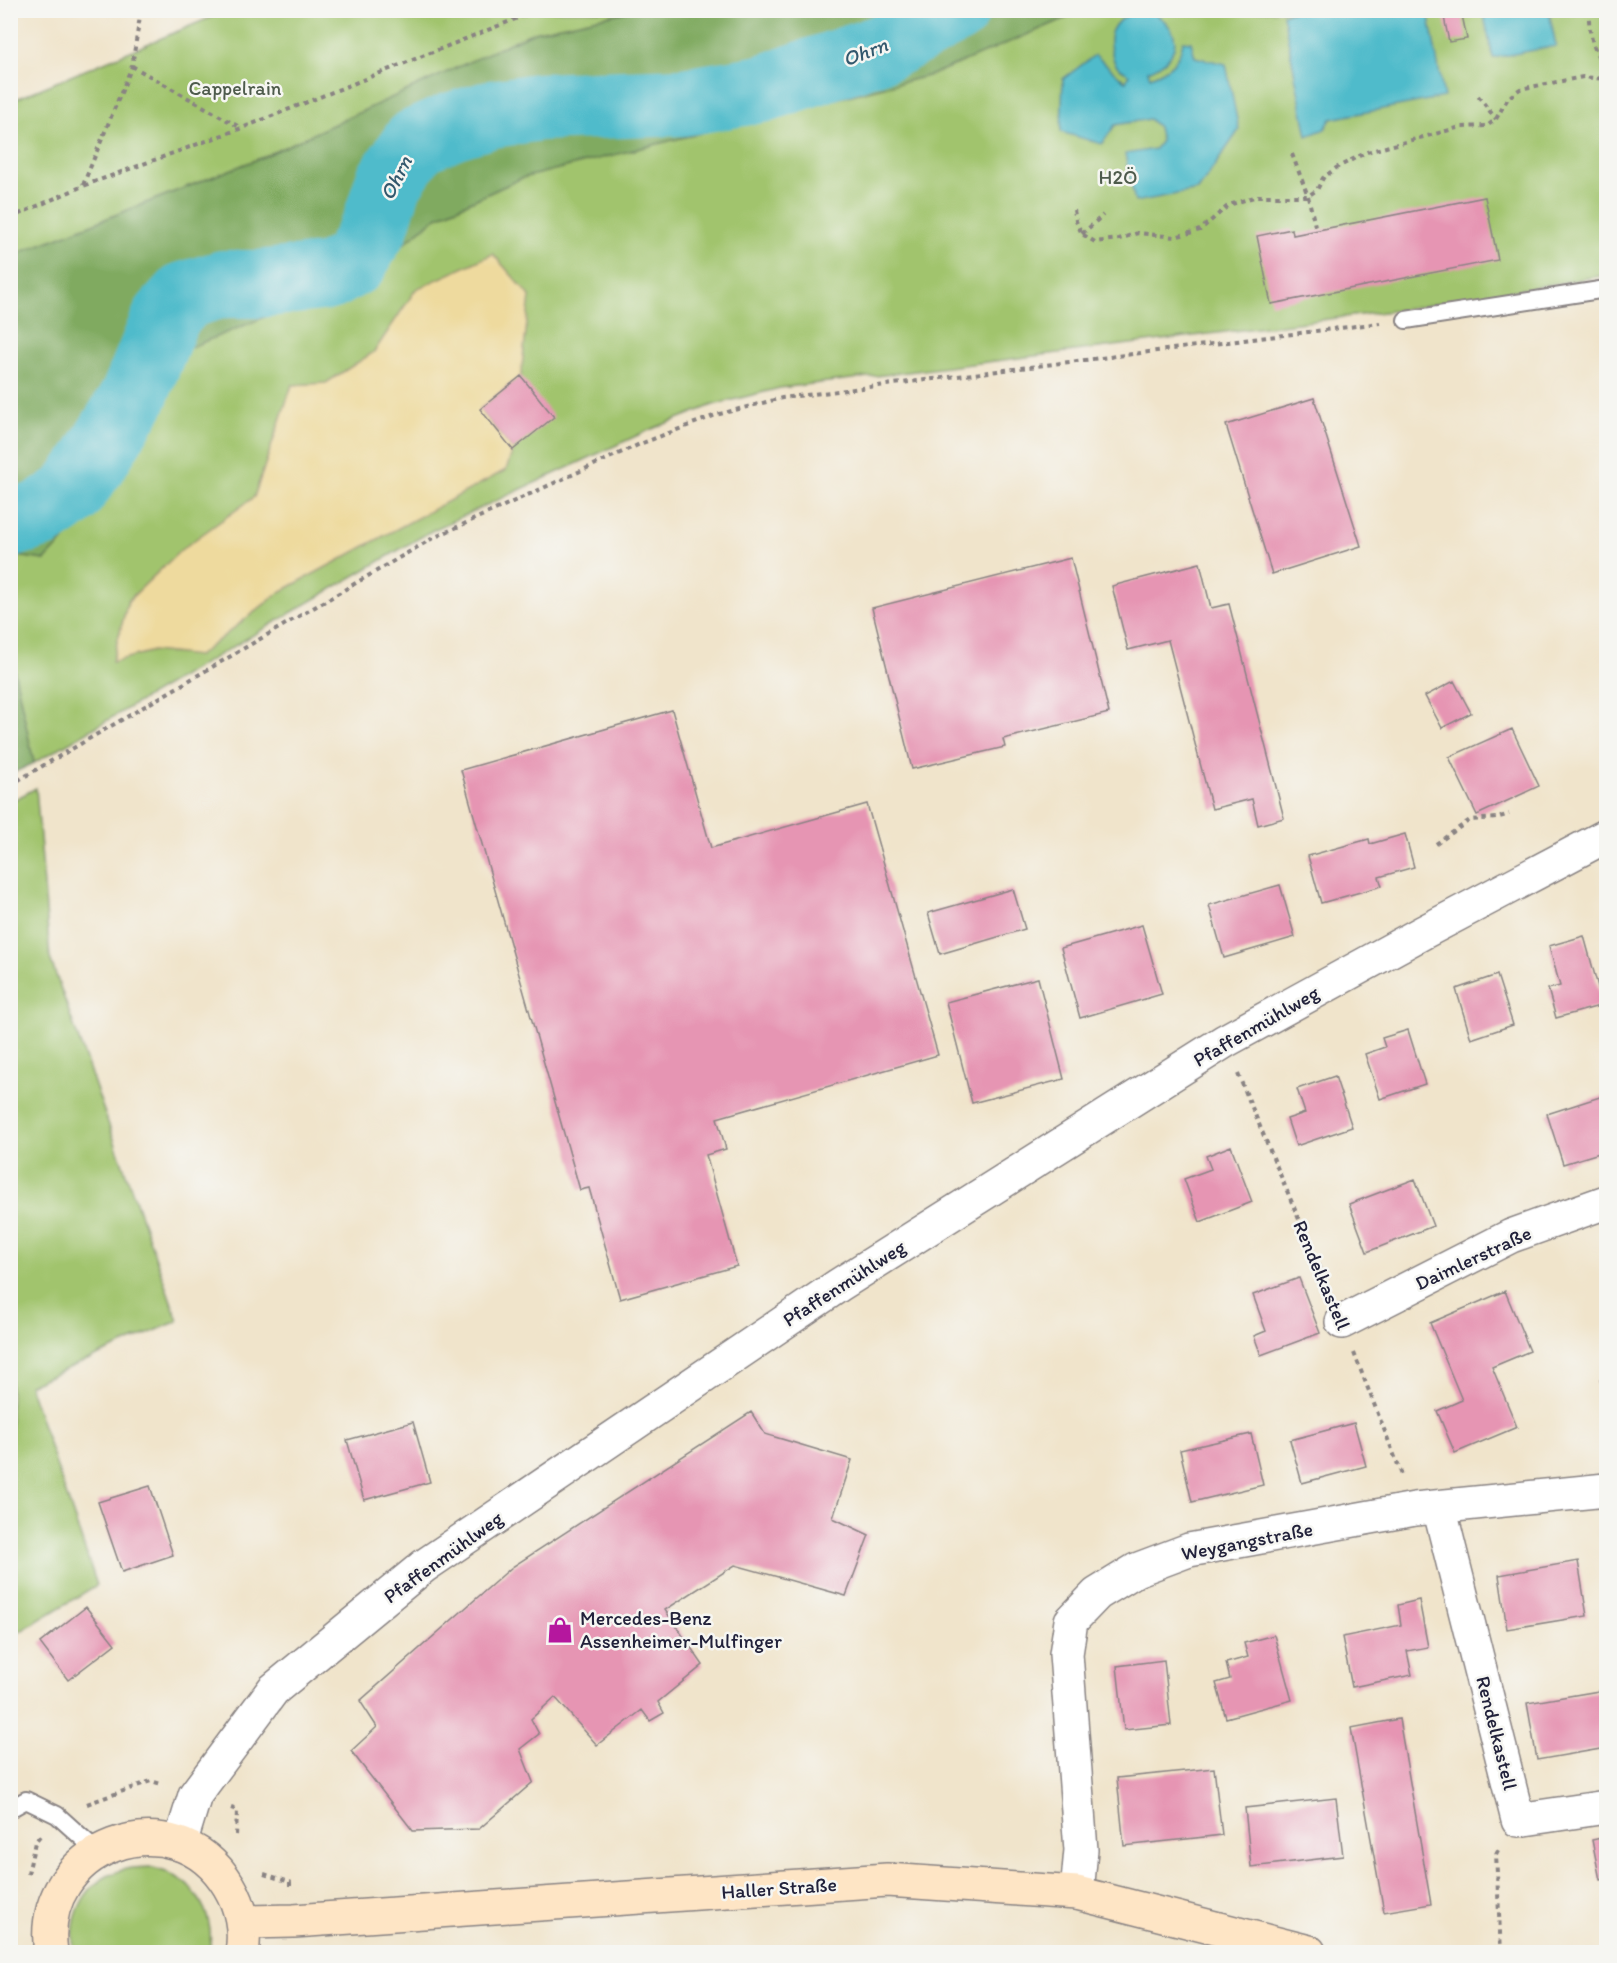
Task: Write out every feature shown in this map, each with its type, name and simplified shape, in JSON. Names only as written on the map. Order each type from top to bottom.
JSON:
[{"type":"main road","points":[[51,1953],[48,1935],[54,1902],[71,1873],[97,1851],[123,1840],[152,1838],[180,1844],[203,1857],[222,1875],[236,1897],[242,1937]]},
{"type":"main road","name":"Haller Straße","points":[[242,1937],[294,1921],[887,1880],[1077,1893],[1309,1953]]},
{"type":"street","name":"Pfaffenmühlweg","points":[[180,1844],[195,1795],[273,1690],[424,1566],[839,1285],[1225,1041],[1606,836]]},
{"type":"street","name":"Daimlerstraße","points":[[1342,1322],[1511,1236],[1606,1202]]},
{"type":"street","name":"Weygangstraße","points":[[1077,1893],[1082,1850],[1066,1654],[1071,1621],[1097,1594],[1136,1570],[1189,1550],[1427,1508],[1606,1491]]},
{"type":"street","name":"Rendelkastell","points":[[1427,1508],[1518,1820]]},
{"type":"street","points":[[1518,1820],[1606,1807]]},
{"type":"lane","points":[[1406,320],[1606,289]]},
{"type":"lane","points":[[10,1809],[26,1800],[57,1815],[97,1851]]},
{"type":"path","points":[[83,186],[132,66],[141,10]]},
{"type":"path","points":[[10,218],[83,186],[242,128],[541,10]]},
{"type":"path","points":[[1589,10],[1592,40],[1601,62],[1606,67]]},
{"type":"path","points":[[132,66],[242,128]]},
{"type":"path","points":[[1074,210],[1082,234],[1095,242],[1119,239],[1138,233],[1175,237],[1200,230],[1229,205],[1257,196],[1281,194],[1308,196],[1317,190],[1323,178],[1336,168],[1367,152],[1461,127],[1487,126],[1496,119],[1508,98],[1520,89],[1557,80],[1583,77],[1606,79]]},
{"type":"path","points":[[1478,96],[1496,119]]},
{"type":"path","points":[[1292,154],[1308,196],[1316,230]]},
{"type":"path","points":[[1082,234],[1102,215]]},
{"type":"path","points":[[10,785],[434,538],[640,444],[716,415],[782,398],[1406,320]]},
{"type":"path","points":[[1436,844],[1470,820],[1497,818],[1509,814]]},
{"type":"path","name":"Rendelkastell","points":[[1225,1041],[1270,1154],[1342,1322],[1427,1508]]},
{"type":"path","points":[[195,1795],[237,1810],[236,1846]]},
{"type":"path","points":[[1501,1953],[1496,1854],[1518,1820]]},
{"type":"path","points":[[255,1872],[290,1882],[294,1921]]},
{"type":"green space","name":"Cappelrain","points":[[226,11],[630,11],[534,32],[263,157],[11,256],[11,101]]},
{"type":"green space","points":[[630,11],[1083,11],[931,75],[522,178],[437,217],[361,278],[186,349],[110,491],[45,560],[11,555],[11,256],[263,157],[534,32]]},
{"type":"green space","name":"H2Ö","points":[[1083,11],[1606,11],[1606,275],[1400,310],[780,388],[713,405],[647,431],[433,530],[34,763],[11,655],[10,555],[45,560],[110,491],[186,349],[361,278],[437,217],[522,178],[931,75]]},
{"type":"green space","points":[[11,655],[34,763],[10,774]]},
{"type":"green space","points":[[36,788],[50,958],[178,1321],[29,1385],[97,1585],[11,1637],[10,802]]},
{"type":"green space","points":[[150,1867],[167,1872],[183,1881],[198,1898],[208,1918],[209,1952],[74,1952],[74,1924],[77,1912],[90,1890],[112,1874],[129,1868]]},
{"type":"sand","points":[[493,254],[530,296],[521,376],[480,409],[513,450],[506,470],[280,592],[198,656],[153,651],[112,662],[128,601],[182,549],[254,497],[292,385],[326,383],[374,352],[416,289]]},
{"type":"water","points":[[1301,10],[1428,11],[1444,97],[1331,119],[1325,129],[1307,136],[1283,14]]},
{"type":"water","points":[[1149,11],[1168,25],[1175,42],[1168,58],[1148,71],[1150,77],[1172,64],[1179,54],[1183,41],[1191,42],[1195,57],[1226,64],[1239,130],[1198,190],[1135,202],[1125,154],[1155,149],[1161,141],[1158,127],[1149,119],[1115,125],[1102,144],[1061,132],[1063,79],[1095,55],[1126,82],[1129,75],[1114,62],[1110,43],[1113,28],[1124,17]]},
{"type":"water","points":[[1483,11],[1549,11],[1556,46],[1493,58]]},
{"type":"building","points":[[1461,10],[1467,39],[1449,42],[1443,12]]},
{"type":"building","points":[[1485,197],[1498,260],[1271,304],[1257,236],[1292,229],[1293,235]]},
{"type":"building","points":[[521,376],[554,417],[513,450],[480,409]]},
{"type":"building","points":[[1314,398],[1361,546],[1272,574],[1226,425]]},
{"type":"building","points":[[1071,558],[1109,713],[1003,739],[1005,747],[912,769],[872,608]]},
{"type":"building","points":[[1200,563],[1211,608],[1229,604],[1284,818],[1258,825],[1252,799],[1212,809],[1168,640],[1128,650],[1112,586]]},
{"type":"building","points":[[1454,681],[1471,713],[1442,728],[1425,696]]},
{"type":"building","points":[[672,710],[711,848],[867,804],[938,1055],[717,1118],[726,1149],[706,1155],[737,1266],[620,1299],[589,1188],[580,1190],[461,770]]},
{"type":"building","points":[[1512,729],[1539,786],[1477,815],[1449,757]]},
{"type":"building","points":[[1405,834],[1414,867],[1379,877],[1382,886],[1321,903],[1308,856],[1369,839],[1370,844]]},
{"type":"building","points":[[1280,885],[1295,937],[1224,958],[1209,905]]},
{"type":"building","points":[[1013,889],[1025,929],[940,954],[928,913]]},
{"type":"building","points":[[1142,925],[1162,994],[1080,1018],[1061,948]]},
{"type":"building","points":[[1584,936],[1603,1005],[1556,1018],[1548,989],[1560,986],[1549,946]]},
{"type":"building","points":[[1497,975],[1513,1025],[1471,1039],[1456,989]]},
{"type":"building","points":[[1038,978],[1064,1079],[972,1103],[946,1002]]},
{"type":"building","points":[[1408,1030],[1425,1084],[1380,1099],[1365,1054],[1385,1047],[1382,1038]]},
{"type":"building","points":[[1335,1076],[1352,1127],[1296,1146],[1287,1119],[1305,1113],[1297,1089]]},
{"type":"building","points":[[1606,1095],[1606,1151],[1563,1164],[1547,1114]]},
{"type":"building","points":[[1231,1146],[1252,1202],[1200,1222],[1184,1179],[1211,1169],[1206,1156]]},
{"type":"building","points":[[1415,1179],[1433,1226],[1367,1252],[1349,1204]]},
{"type":"building","points":[[1299,1278],[1320,1333],[1261,1355],[1254,1336],[1266,1331],[1253,1295]]},
{"type":"building","points":[[1505,1291],[1530,1351],[1492,1367],[1517,1427],[1455,1453],[1437,1411],[1462,1400],[1430,1323]]},
{"type":"building","points":[[1606,1378],[1606,1401],[1600,1380]]},
{"type":"building","name":"Mercedes-Benz Assenheimer-Mulfinger","points":[[751,1412],[765,1434],[852,1460],[833,1518],[869,1535],[846,1596],[735,1565],[665,1610],[703,1665],[658,1702],[664,1713],[650,1721],[642,1710],[597,1745],[555,1697],[531,1719],[539,1734],[520,1749],[533,1782],[479,1829],[413,1831],[351,1751],[377,1727],[360,1701],[512,1567]]},
{"type":"building","points":[[413,1422],[430,1482],[364,1500],[347,1440]]},
{"type":"building","points":[[1354,1423],[1366,1466],[1302,1483],[1290,1440]]},
{"type":"building","points":[[1251,1434],[1263,1485],[1192,1502],[1180,1450]]},
{"type":"building","points":[[150,1486],[173,1555],[122,1572],[98,1502]]},
{"type":"building","points":[[1578,1561],[1587,1616],[1507,1629],[1499,1575]]},
{"type":"building","points":[[1419,1600],[1428,1647],[1407,1651],[1412,1675],[1352,1687],[1342,1637],[1401,1625],[1398,1605]]},
{"type":"building","points":[[86,1607],[115,1644],[68,1680],[40,1643]]},
{"type":"building","points":[[1274,1635],[1292,1700],[1226,1718],[1216,1683],[1230,1679],[1226,1663],[1248,1657],[1244,1643]]},
{"type":"building","points":[[1164,1660],[1171,1725],[1124,1730],[1117,1666]]},
{"type":"building","points":[[1605,1690],[1606,1748],[1537,1760],[1527,1703]]},
{"type":"building","points":[[1399,1719],[1431,1904],[1384,1912],[1351,1728]]},
{"type":"building","points":[[1214,1768],[1222,1835],[1124,1846],[1117,1778]]},
{"type":"building","points":[[1336,1798],[1343,1856],[1251,1867],[1245,1808]]},
{"type":"building","points":[[1606,1837],[1606,1879],[1600,1880],[1592,1840]]},
{"type":"waterway","name":"Ohrn","points":[[10,524],[42,514],[70,495],[92,465],[133,398],[166,317],[186,295],[223,284],[258,284],[330,276],[354,262],[375,226],[389,182],[416,142],[452,126],[492,114],[539,107],[683,102],[762,89],[883,48],[956,10]]},
{"type":"place","name":"Mercedes-Benz Assenheimer-Mulfinger","points":[[560,1630]]}]
